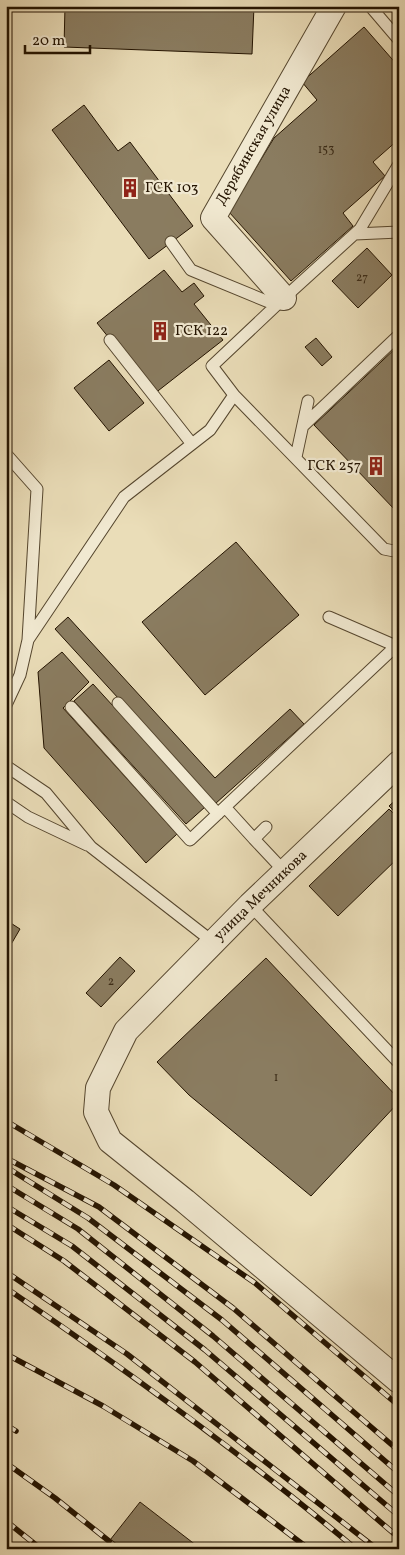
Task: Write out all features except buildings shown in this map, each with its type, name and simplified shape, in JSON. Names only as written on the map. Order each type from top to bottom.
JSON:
[{"type":"street","name":"Дерябинская улица","points":[[280,301],[212,218],[334,6]]},
{"type":"street","name":"улица Мечникова","points":[[399,763],[250,905],[126,1031],[98,1088],[96,1112],[110,1141],[399,1381]]},
{"type":"lane","points":[[370,6],[399,40]]},
{"type":"lane","points":[[399,164],[360,230],[280,301],[212,366],[234,395],[384,549],[399,552]]},
{"type":"lane","points":[[355,234],[399,232]]},
{"type":"lane","points":[[171,242],[191,270],[280,301]]},
{"type":"lane","points":[[303,426],[399,335]]},
{"type":"lane","points":[[110,340],[192,444]]},
{"type":"lane","points":[[28,640],[124,497],[210,430],[234,395]]},
{"type":"lane","points":[[296,457],[308,401]]},
{"type":"lane","points":[[6,454],[38,489],[28,640],[20,675],[6,705]]},
{"type":"lane","points":[[71,706],[190,840],[397,648],[329,617]]},
{"type":"lane","points":[[118,703],[222,811],[254,839],[285,872]]},
{"type":"lane","points":[[6,766],[46,792],[91,847]]},
{"type":"lane","points":[[6,802],[28,817],[91,847],[213,942]]},
{"type":"lane","points":[[254,839],[266,827]]},
{"type":"lane","points":[[250,905],[399,1063]]},
{"type":"railway","points":[[6,1121],[114,1185],[255,1283],[399,1406]]},
{"type":"railway","points":[[6,1158],[99,1207],[233,1308],[399,1451]]},
{"type":"railway","points":[[6,1167],[88,1218],[222,1320],[399,1473]]},
{"type":"railway","points":[[6,1185],[78,1229],[213,1336],[399,1496]]},
{"type":"railway","points":[[6,1206],[72,1246],[205,1350],[399,1516]]},
{"type":"railway","points":[[6,1224],[64,1261],[195,1362],[399,1538]]},
{"type":"railway","points":[[6,1272],[127,1354],[377,1549]]},
{"type":"railway","points":[[6,1288],[184,1414],[271,1480],[356,1549]]},
{"type":"railway","points":[[6,1354],[103,1406],[193,1461],[309,1549]]},
{"type":"railway","points":[[6,1425],[16,1431]]},
{"type":"railway","points":[[6,1463],[55,1498],[119,1549]]},
{"type":"railway","points":[[6,1521],[41,1549]]},
{"type":"place","name":"ГСК 103","points":[[130,188]]},
{"type":"place","name":"ГСК 122","points":[[160,331]]},
{"type":"place","name":"ГСК 257","points":[[376,466]]}]
